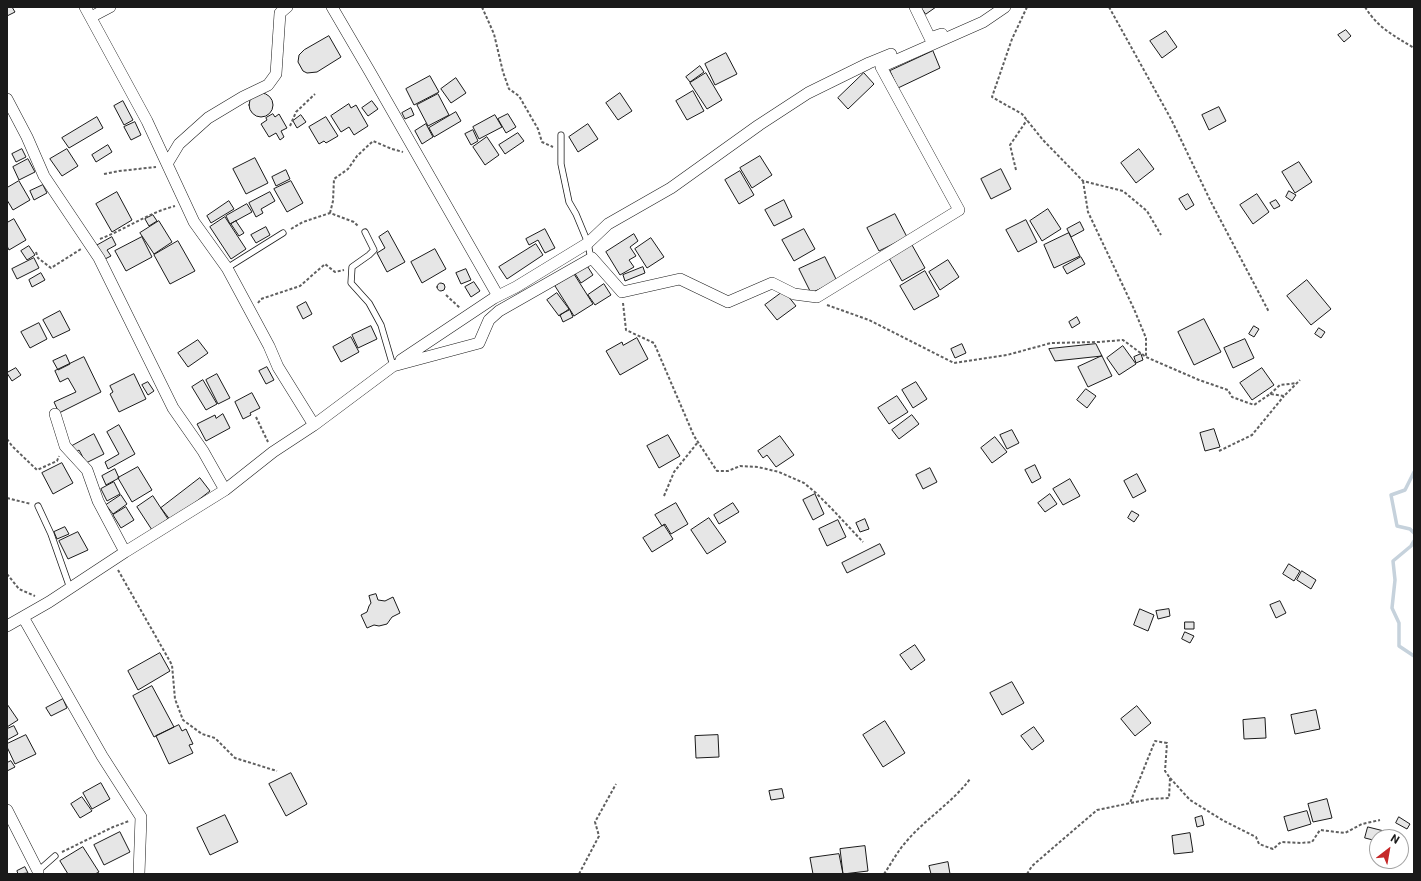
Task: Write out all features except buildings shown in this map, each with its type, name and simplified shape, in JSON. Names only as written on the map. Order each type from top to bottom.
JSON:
[{"type":"street","points":[[85,7],[147,121],[194,222],[227,268],[269,346],[278,367],[314,425]]},
{"type":"street","points":[[91,17],[110,7]]},
{"type":"street","points":[[168,166],[179,144],[208,118],[243,97],[268,85],[276,74],[280,13],[287,7]]},
{"type":"street","points":[[332,7],[498,296]]},
{"type":"street","points":[[915,7],[930,38]]},
{"type":"street","points":[[393,366],[479,343],[489,320],[499,311],[592,258],[622,292],[680,279],[728,302],[772,283],[794,294],[818,297],[958,210],[881,67],[983,22],[1005,7]]},
{"type":"street","points":[[7,626],[48,602],[112,560],[225,490],[273,452],[314,425],[393,366],[498,296],[516,287],[588,243],[608,224],[671,188],[758,125],[808,93],[869,63],[930,38],[983,22]]},
{"type":"street","points":[[7,99],[27,137],[44,176],[99,258],[173,408],[203,451],[225,490]]},
{"type":"street","points":[[55,414],[65,446],[86,470],[98,501],[125,552]]},
{"type":"street","points":[[23,617],[102,756],[141,816],[139,874]]},
{"type":"street","points":[[7,810],[36,872]]},
{"type":"lane","points":[[561,135],[560,164],[569,202],[576,214],[588,243],[592,258]]},
{"type":"lane","points":[[365,232],[374,250],[352,267],[352,283],[369,303],[381,325],[393,366]]},
{"type":"lane","points":[[227,268],[283,233]]},
{"type":"lane","points":[[38,506],[51,534],[70,588]]},
{"type":"lane","points":[[36,872],[54,856]]},
{"type":"path","points":[[482,7],[494,34],[503,72],[509,89],[519,96],[538,130],[542,142],[560,150]]},
{"type":"path","points":[[1027,7],[1012,39],[992,97],[1022,114],[1043,140],[1083,181],[1122,191],[1147,212],[1161,235]]},
{"type":"path","points":[[1109,7],[1171,119],[1211,202],[1269,312]]},
{"type":"path","points":[[1365,7],[1373,20],[1387,32],[1414,48]]},
{"type":"path","points":[[290,126],[296,112],[315,94]]},
{"type":"path","points":[[1016,170],[1010,145],[1027,120]]},
{"type":"path","points":[[330,213],[333,201],[334,179],[348,169],[357,156],[373,141],[392,149],[418,156]]},
{"type":"path","points":[[104,174],[168,166]]},
{"type":"path","points":[[1083,181],[1088,212],[1134,309],[1146,338],[1146,357]]},
{"type":"path","points":[[36,252],[38,258],[51,268],[89,244],[116,233],[138,220],[166,208],[185,203]]},
{"type":"path","points":[[283,233],[303,222],[330,213],[354,222],[365,232]]},
{"type":"path","points":[[252,315],[261,299],[300,286],[325,264],[335,272],[352,267]]},
{"type":"path","points":[[622,292],[626,330],[654,343],[694,436],[717,471],[728,472],[740,466],[758,467],[779,472],[804,483],[822,498],[863,542]]},
{"type":"path","points":[[824,304],[869,320],[954,363],[1007,355],[1051,343],[1123,340],[1146,357],[1199,380],[1228,390],[1232,396],[1254,405],[1280,385],[1297,383]]},
{"type":"path","points":[[1219,451],[1252,435],[1284,396],[1300,380]]},
{"type":"path","points":[[1270,394],[1284,396]]},
{"type":"path","points":[[256,417],[273,452]]},
{"type":"path","points":[[7,439],[12,446],[37,470],[57,461],[65,446]]},
{"type":"path","points":[[664,496],[674,472],[698,442]]},
{"type":"path","points":[[7,498],[38,506]]},
{"type":"path","points":[[112,560],[172,665],[176,699],[183,720],[202,734],[215,738],[235,758],[277,771]]},
{"type":"path","points":[[7,574],[19,589],[48,602]]},
{"type":"path","points":[[1130,803],[1156,741],[1167,743],[1165,771],[1190,800],[1224,821],[1256,837],[1259,844],[1273,849],[1281,842],[1312,842],[1320,830],[1345,833],[1362,824],[1380,820]]},
{"type":"path","points":[[1027,874],[1032,866],[1097,810],[1150,799],[1168,798],[1170,778]]},
{"type":"path","points":[[884,874],[905,843],[927,821],[960,793],[970,779]]},
{"type":"path","points":[[579,874],[599,836],[595,822],[616,784]]},
{"type":"path","points":[[54,856],[113,827],[141,816]]},
{"type":"waterway","points":[[1414,472],[1405,490],[1391,495],[1397,526],[1410,529],[1414,533]]},
{"type":"waterway","points":[[1414,541],[1411,546],[1393,561],[1395,580],[1392,608],[1399,623],[1399,646],[1414,656]]}]
